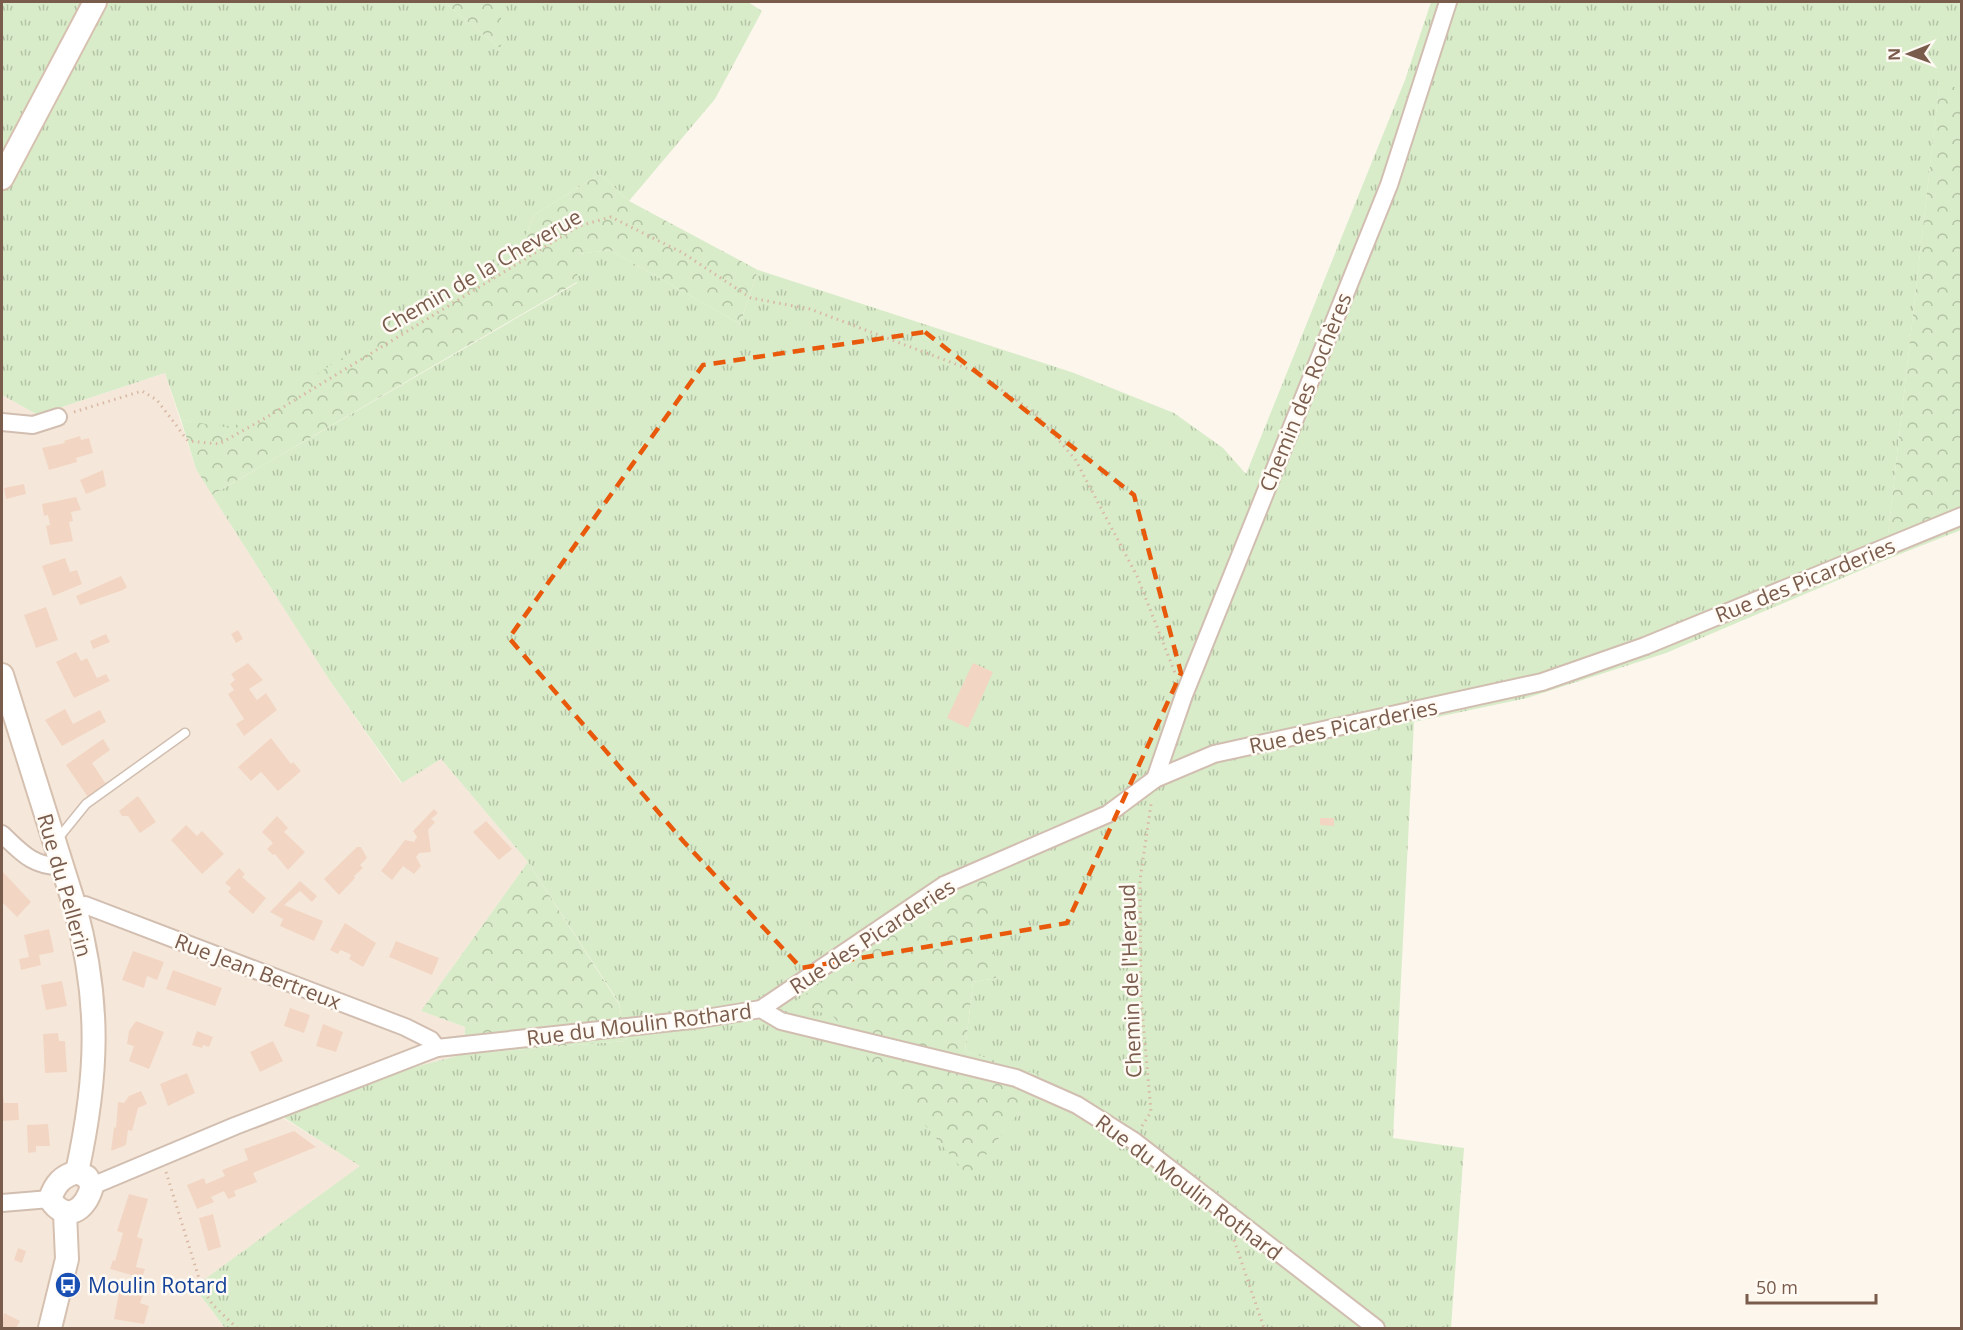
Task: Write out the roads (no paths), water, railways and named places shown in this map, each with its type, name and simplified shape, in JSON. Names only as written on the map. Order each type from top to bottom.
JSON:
[{"type":"main road","points":[[2,177],[95,2]]},
{"type":"main road","name":"Rue du Pellerin","points":[[2,675],[84,940],[94,1006],[95,1064],[84,1179]]},
{"type":"main road","points":[[50,1329],[67,1259],[57,1206],[54,1188],[65,1175],[84,1179],[89,1197],[76,1211],[57,1206]]},
{"type":"street","name":"Chemin des Rochères","points":[[1155,779],[1184,695],[1389,185],[1448,2]]},
{"type":"street","points":[[2,422],[33,425],[58,417]]},
{"type":"street","name":"Rue des Picarderies","points":[[760,1009],[944,885],[1108,814],[1155,779],[1214,754],[1542,682],[1645,646],[1962,516]]},
{"type":"street","points":[[2,834],[32,862],[46,866],[61,866]]},
{"type":"street","name":"Rue Jean Bertreux","points":[[75,907],[84,905],[405,1027],[431,1040],[437,1048]]},
{"type":"street","name":"Rue du Moulin Rothard","points":[[84,1179],[161,1156],[437,1048],[760,1009],[781,1021],[1016,1078],[1077,1105],[1134,1141],[1376,1329]]},
{"type":"street","points":[[2,1203],[57,1206]]},
{"type":"lane","points":[[54,843],[87,804],[185,733]]},
{"type":"place","name":"Moulin Rotard","points":[[68,1285]]}]
